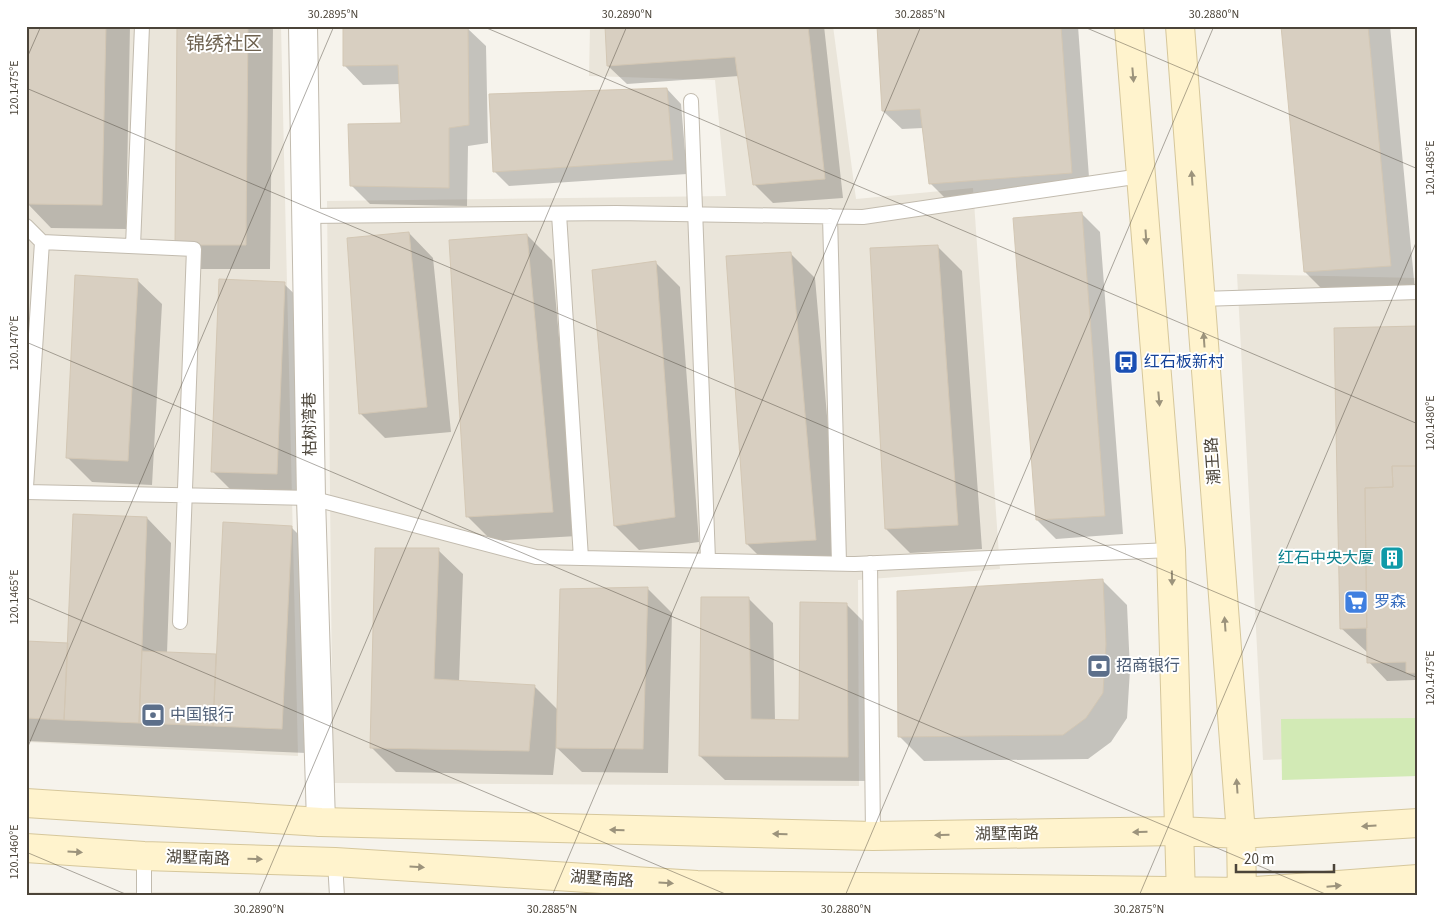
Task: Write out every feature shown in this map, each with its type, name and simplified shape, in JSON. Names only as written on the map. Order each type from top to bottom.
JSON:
[{"type":"main road","points":[[1129,26],[1171,550],[1180,893]]},
{"type":"main road","name":"潮王路","points":[[1180,26],[1241,834],[1242,894]]},
{"type":"main road","name":"湖墅南路","points":[[26,803],[321,822],[873,836],[1178,831],[1241,834],[1418,824]]},
{"type":"main road","name":"湖墅南路","points":[[26,848],[144,856],[335,862],[697,891],[1242,894],[1418,879]]},
{"type":"street","name":"枯树湾巷","points":[[303,26],[311,498],[321,822]]},
{"type":"lane","points":[[133,246],[142,26]]},
{"type":"lane","points":[[691,101],[708,560]]},
{"type":"lane","points":[[306,216],[694,214],[863,217],[1141,176]]},
{"type":"lane","points":[[559,214],[582,558]]},
{"type":"lane","points":[[830,216],[839,563]]},
{"type":"lane","points":[[26,226],[42,242],[194,249],[180,622]]},
{"type":"lane","points":[[26,488],[42,242]]},
{"type":"lane","points":[[1201,299],[1418,292]]},
{"type":"lane","points":[[26,492],[311,498],[536,557],[870,563],[1171,550]]},
{"type":"lane","points":[[870,563],[873,836]]},
{"type":"lane","points":[[144,856],[144,896]]},
{"type":"lane","points":[[335,862],[337,896]]},
{"type":"shaded area","points":[[26,26],[281,26],[298,756],[26,742]]},
{"type":"shaded area","points":[[590,26],[833,26],[856,199],[973,188],[1000,569],[858,580],[859,786],[333,783],[327,201],[726,196],[715,80],[589,76]]},
{"type":"shaded area","points":[[1237,274],[1418,278],[1418,754],[1263,760]]},
{"type":"shaded area","points":[[26,892],[304,892],[412,896],[26,896]]},
{"type":"green space","points":[[1418,718],[1418,776],[1282,780],[1281,719]]},
{"type":"building","points":[[29,26],[106,26],[102,205],[26,204]]},
{"type":"building","points":[[177,26],[248,26],[246,245],[175,245]]},
{"type":"building","points":[[343,26],[468,26],[469,125],[449,128],[449,188],[350,186],[348,124],[401,123],[398,65],[343,66]]},
{"type":"building","points":[[605,26],[808,26],[825,179],[753,185],[735,57],[607,66]]},
{"type":"building","points":[[877,26],[1061,26],[1072,173],[929,184],[920,109],[882,111]]},
{"type":"building","points":[[1281,26],[1368,26],[1391,266],[1304,272]]},
{"type":"building","points":[[667,88],[673,160],[493,172],[489,94]]},
{"type":"building","points":[[1082,212],[1105,516],[1036,520],[1013,218]]},
{"type":"building","points":[[409,232],[427,407],[359,414],[347,238]]},
{"type":"building","points":[[527,234],[553,512],[466,517],[449,240]]},
{"type":"building","points":[[938,245],[958,525],[885,529],[870,248]]},
{"type":"building","points":[[791,252],[816,540],[746,544],[726,256]]},
{"type":"building","points":[[656,261],[675,517],[614,526],[592,270]]},
{"type":"building","points":[[75,275],[138,279],[128,461],[66,458]]},
{"type":"building","points":[[219,279],[285,282],[277,474],[211,472]]},
{"type":"building","points":[[1418,326],[1418,466],[1392,466],[1393,487],[1365,488],[1367,628],[1340,629],[1334,328]]},
{"type":"building","name":"红石中央大厦","points":[[1392,466],[1418,466],[1418,673],[1406,673],[1406,662],[1367,663],[1365,488],[1393,487]]},
{"type":"building","points":[[73,514],[147,517],[139,723],[64,720]]},
{"type":"building","points":[[223,522],[292,526],[282,729],[213,726]]},
{"type":"building","points":[[375,548],[439,548],[434,679],[535,685],[529,751],[370,748]]},
{"type":"building","points":[[1103,579],[1106,644],[1103,693],[1086,718],[1063,735],[898,737],[897,591]]},
{"type":"building","points":[[648,587],[643,749],[556,748],[560,589]]},
{"type":"building","points":[[701,597],[749,597],[751,719],[799,720],[800,602],[847,603],[848,757],[699,756]]},
{"type":"building","points":[[26,641],[68,643],[64,720],[26,718]]},
{"type":"building","points":[[142,651],[216,654],[213,726],[139,723]]},
{"type":"place","name":"红石板新村","points":[[1126,362]]},
{"type":"place","name":"红石中央大厦","points":[[1392,558]]},
{"type":"place","name":"罗森","points":[[1356,602]]},
{"type":"place","name":"招商银行","points":[[1099,666]]},
{"type":"place","name":"中国银行","points":[[153,715]]},
{"type":"district","name":"锦绣社区","points":[[224,44]]}]
